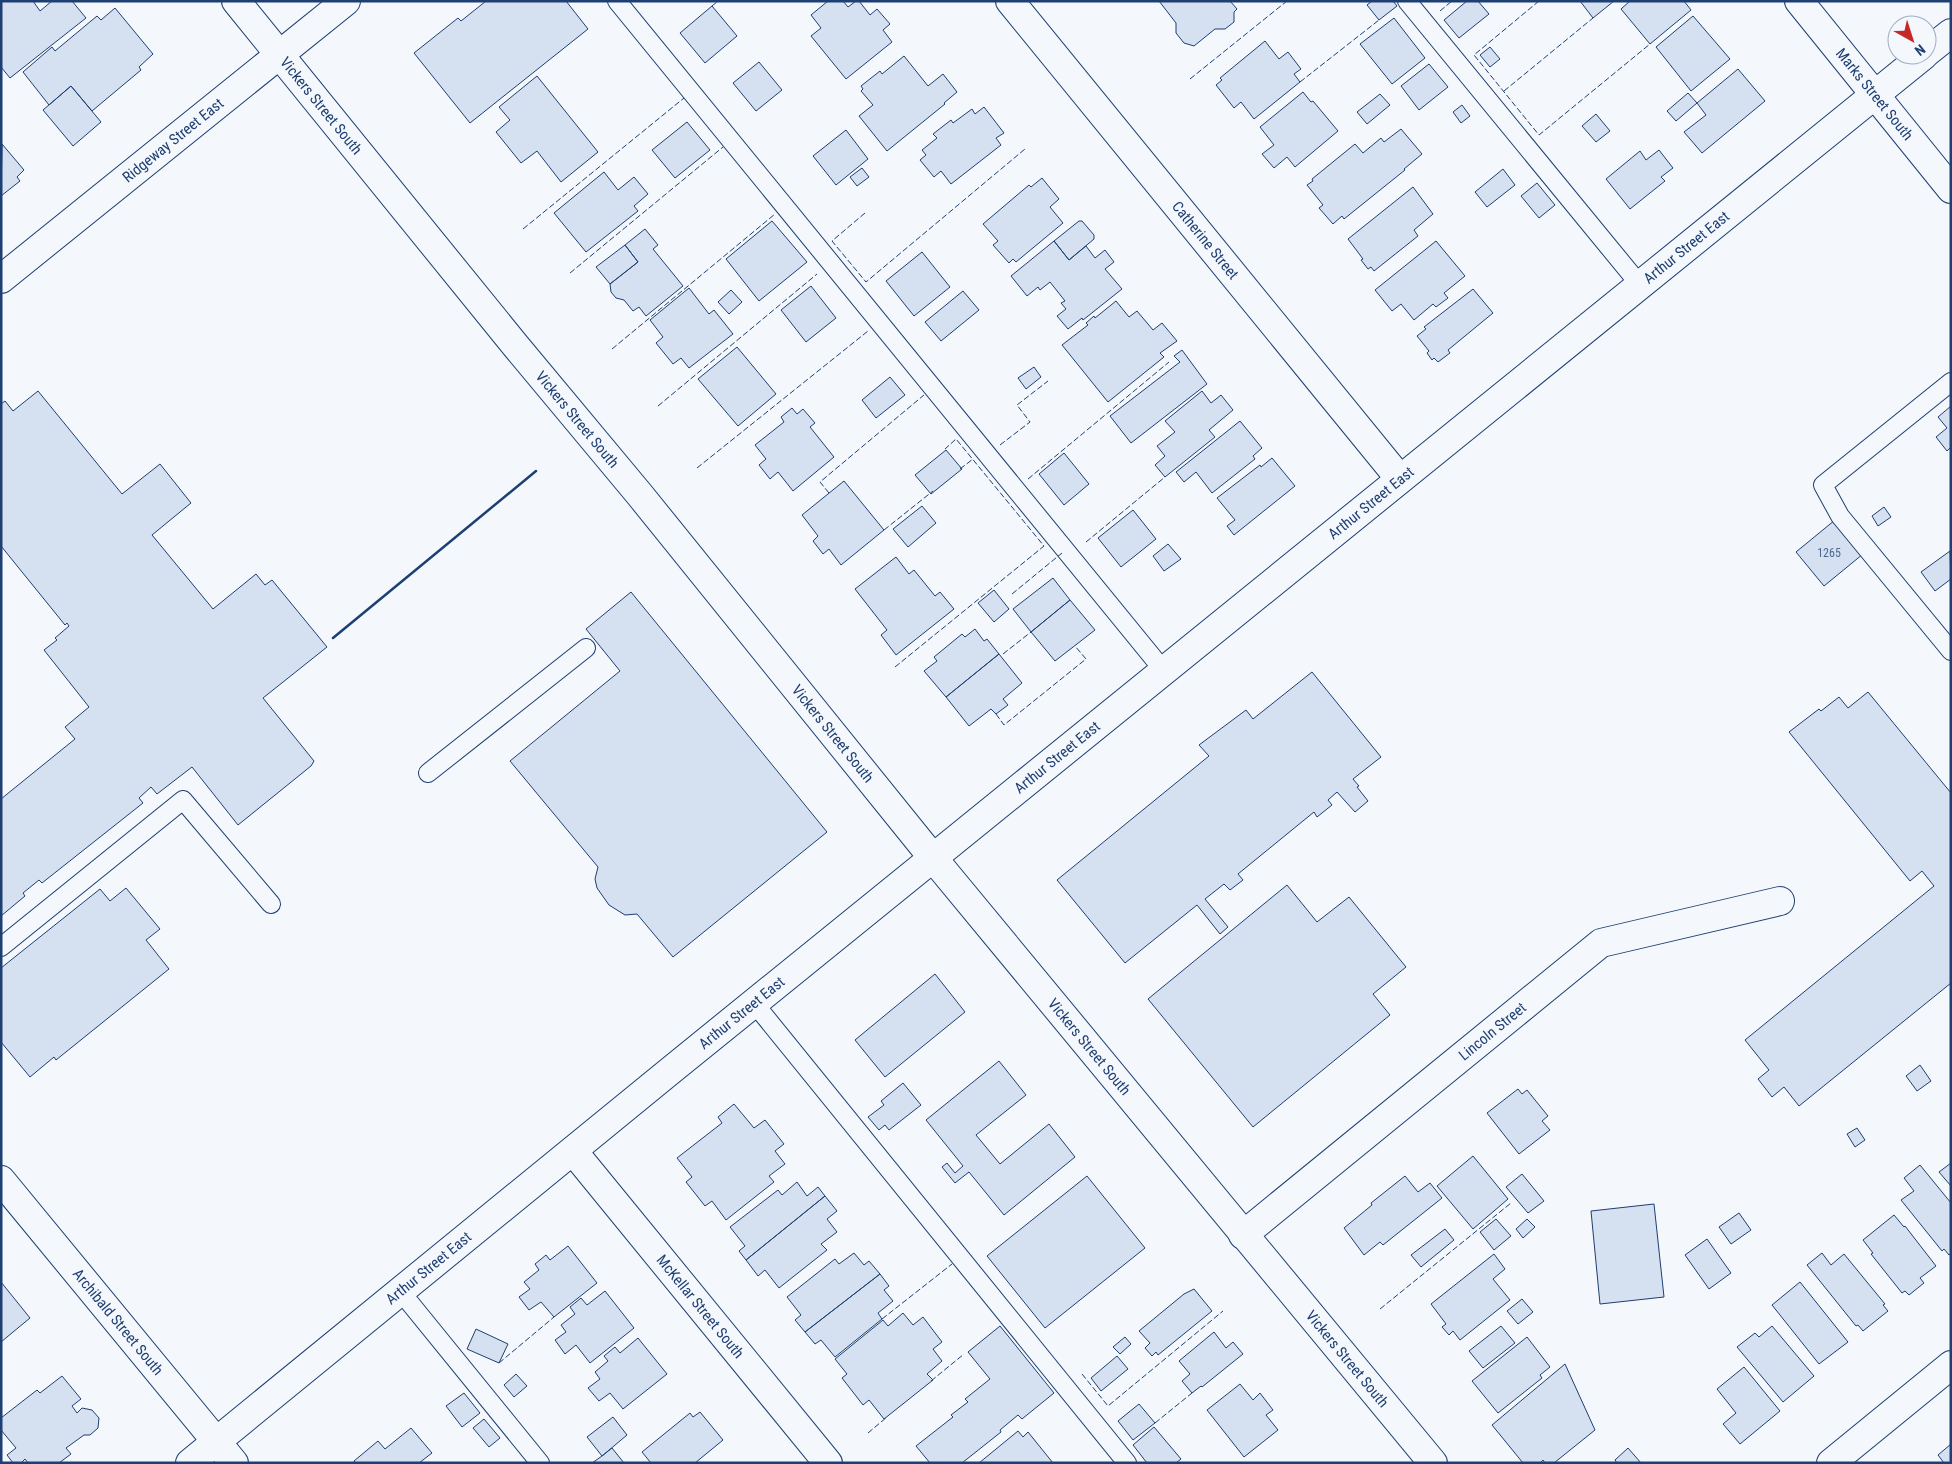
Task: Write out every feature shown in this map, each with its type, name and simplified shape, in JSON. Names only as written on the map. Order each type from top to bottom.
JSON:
[{"type":"street","name":"Vickers Street South","points":[[236,1],[640,495],[933,858],[1243,1235],[1434,1463]]},
{"type":"street","name":"Ridgeway Street East","points":[[1,279],[346,1]]},
{"type":"street","name":"Catherine Street","points":[[1010,1],[1400,479]]},
{"type":"street","name":"Marks Street South","points":[[1798,1],[1951,189]]},
{"type":"street","points":[[1937,44],[1951,33]]},
{"type":"street","name":"Arthur Street East","points":[[190,1463],[754,1003],[1912,65]]},
{"type":"street","name":"Lincoln Street","points":[[1243,1235],[1601,943],[1780,901]]},
{"type":"street","name":"McKellar Street South","points":[[573,1151],[828,1463]]},
{"type":"street","name":"Archibald Street South","points":[[1,1180],[234,1463]]},
{"type":"street","points":[[1831,1463],[1951,1365]]},
{"type":"lane","points":[[617,1],[1164,671]]},
{"type":"lane","points":[[1407,1],[1640,285]]},
{"type":"lane","points":[[1951,382],[1823,485],[1840,516],[1951,651]]},
{"type":"lane","points":[[428,773],[586,648]]},
{"type":"lane","points":[[1,946],[183,800],[271,904]]},
{"type":"lane","points":[[754,1003],[1127,1463]]},
{"type":"lane","points":[[401,1292],[540,1463]]},
{"type":"building","points":[[1,1],[33,1],[40,11],[52,1],[72,1],[86,18],[10,78],[1,67]]},
{"type":"building","points":[[486,1],[566,1],[588,29],[470,123],[414,53],[458,18],[461,21]]},
{"type":"building","points":[[828,1],[843,1],[848,7],[859,1],[870,15],[877,9],[890,24],[883,30],[892,42],[846,79],[811,36],[821,28],[811,15]]},
{"type":"building","points":[[1159,1],[1230,1],[1237,9],[1234,12],[1234,22],[1225,29],[1215,29],[1194,46],[1184,43],[1176,33],[1176,23]]},
{"type":"building","points":[[1372,1],[1393,1],[1397,6],[1379,20],[1367,5]]},
{"type":"building","points":[[1467,1],[1478,1],[1489,14],[1459,38],[1444,20]]},
{"type":"building","points":[[1580,1],[1614,1],[1593,18]]},
{"type":"building","points":[[1630,1],[1684,1],[1691,10],[1650,44],[1621,9]]},
{"type":"building","points":[[712,6],[737,36],[705,63],[680,33]]},
{"type":"building","points":[[115,8],[153,54],[139,67],[141,70],[92,111],[71,86],[49,105],[23,72],[52,47],[55,51],[97,16],[101,20]]},
{"type":"building","points":[[1693,16],[1730,59],[1691,91],[1656,47]]},
{"type":"building","points":[[1394,18],[1425,58],[1392,84],[1360,44]]},
{"type":"building","points":[[1265,41],[1279,59],[1288,52],[1301,69],[1294,74],[1300,82],[1254,119],[1241,102],[1234,108],[1216,85],[1222,80],[1220,78]]},
{"type":"building","points":[[1490,47],[1500,59],[1490,67],[1480,55]]},
{"type":"building","points":[[904,56],[928,86],[943,74],[957,92],[887,151],[859,116],[873,105],[861,91],[863,89],[861,86],[880,71],[882,74]]},
{"type":"building","points":[[759,62],[782,90],[756,111],[733,83]]},
{"type":"building","points":[[1429,64],[1448,87],[1419,110],[1401,86]]},
{"type":"building","points":[[1738,69],[1765,101],[1702,153],[1684,132],[1706,115],[1697,103]]},
{"type":"building","points":[[537,76],[598,152],[561,182],[537,151],[521,163],[496,132],[510,120],[499,107]]},
{"type":"building","points":[[71,86],[101,122],[73,146],[43,110]]},
{"type":"building","points":[[1303,92],[1338,131],[1295,167],[1287,157],[1274,168],[1262,154],[1274,145],[1260,127]]},
{"type":"building","points":[[1688,93],[1697,103],[1676,121],[1667,111]]},
{"type":"building","points":[[1380,94],[1390,105],[1367,124],[1357,112]]},
{"type":"building","points":[[1462,105],[1470,116],[1461,123],[1453,112]]},
{"type":"building","points":[[984,107],[1004,133],[996,138],[1001,145],[951,184],[941,171],[934,177],[920,160],[926,155],[922,150],[937,138],[933,134],[951,120],[953,123],[972,109],[975,114]]},
{"type":"building","points":[[1596,114],[1610,131],[1596,142],[1582,126]]},
{"type":"building","points":[[687,122],[710,150],[675,178],[652,150]]},
{"type":"building","points":[[1401,129],[1422,154],[1344,219],[1342,216],[1333,224],[1319,208],[1323,205],[1307,185],[1355,144],[1363,153],[1381,138],[1384,142]]},
{"type":"building","points":[[846,130],[868,159],[836,185],[813,156]]},
{"type":"building","points":[[2,144],[24,170],[17,177],[20,181],[1,196]]},
{"type":"building","points":[[1659,150],[1673,168],[1661,177],[1665,181],[1630,209],[1606,179],[1640,151],[1646,160]]},
{"type":"building","points":[[862,168],[869,177],[857,186],[850,177]]},
{"type":"building","points":[[1503,169],[1515,185],[1487,207],[1475,192]]},
{"type":"building","points":[[604,172],[618,190],[634,177],[648,194],[634,206],[638,211],[586,252],[554,213]]},
{"type":"building","points":[[1042,178],[1059,199],[1050,207],[1063,223],[1016,262],[1013,259],[1009,263],[993,245],[998,241],[983,224],[1029,185],[1031,187]]},
{"type":"building","points":[[1537,183],[1555,205],[1539,218],[1521,196]]},
{"type":"building","points":[[1413,187],[1433,214],[1414,230],[1418,236],[1374,271],[1371,267],[1368,269],[1348,239]]},
{"type":"building","points":[[772,221],[807,262],[759,301],[726,259]]},
{"type":"building","points":[[1079,221],[1082,221],[1094,235],[1094,239],[1069,260],[1054,241]]},
{"type":"building","points":[[645,229],[658,245],[653,249],[683,286],[646,316],[639,307],[633,311],[624,300],[616,298],[611,292],[610,284],[638,262],[625,245]]},
{"type":"building","points":[[1054,241],[1069,260],[1086,246],[1095,258],[1105,250],[1114,262],[1105,269],[1122,289],[1083,320],[1082,318],[1068,329],[1057,316],[1066,309],[1061,303],[1065,301],[1050,282],[1040,290],[1038,287],[1027,296],[1011,276]]},
{"type":"building","points":[[1436,241],[1465,276],[1444,293],[1448,298],[1436,307],[1433,304],[1414,320],[1401,304],[1392,311],[1375,290]]},
{"type":"building","points":[[625,245],[638,262],[610,284],[596,267]]},
{"type":"building","points":[[922,252],[950,287],[914,316],[886,281]]},
{"type":"building","points":[[811,286],[836,318],[806,342],[781,310]]},
{"type":"building","points":[[689,288],[709,314],[714,310],[733,334],[689,368],[681,358],[673,364],[656,343],[663,337],[650,320]]},
{"type":"building","points":[[1473,289],[1493,313],[1448,350],[1450,353],[1438,362],[1434,358],[1432,360],[1427,353],[1429,351],[1417,336],[1426,329],[1424,327]]},
{"type":"building","points":[[731,290],[742,302],[729,314],[718,302]]},
{"type":"building","points":[[963,291],[979,310],[941,341],[925,322]]},
{"type":"building","points":[[1116,301],[1129,317],[1137,311],[1153,330],[1162,323],[1177,341],[1160,353],[1164,357],[1108,402],[1062,345],[1088,325],[1086,323],[1094,316],[1095,318]]},
{"type":"building","points":[[737,347],[776,394],[738,426],[698,379]]},
{"type":"building","points":[[1182,350],[1207,384],[1131,443],[1110,416],[1180,362],[1174,356]]},
{"type":"building","points":[[1034,367],[1041,377],[1026,389],[1018,378]]},
{"type":"building","points":[[890,377],[905,395],[876,418],[862,400]]},
{"type":"building","points":[[38,391],[122,494],[160,464],[191,503],[152,535],[213,609],[256,574],[265,585],[272,580],[327,647],[263,698],[314,761],[311,766],[238,825],[192,767],[157,794],[151,787],[139,798],[143,803],[42,883],[39,880],[23,893],[25,896],[1,916],[1,799],[75,739],[65,727],[89,707],[44,650],[57,640],[55,638],[69,626],[67,623],[65,625],[1,546],[1,404],[5,401],[13,411]]},
{"type":"building","points":[[1202,391],[1211,403],[1221,395],[1233,410],[1209,430],[1215,437],[1165,477],[1155,465],[1165,456],[1157,446],[1175,432],[1165,421]]},
{"type":"building","points":[[1951,406],[1951,447],[1947,451],[1936,437],[1947,428],[1938,417]]},
{"type":"building","points":[[792,408],[797,414],[803,409],[815,423],[810,427],[834,457],[793,491],[778,472],[770,479],[759,465],[766,459],[755,445],[784,422],[781,417]]},
{"type":"building","points":[[1240,421],[1262,448],[1253,456],[1255,459],[1212,493],[1196,472],[1184,482],[1176,472]]},
{"type":"building","points":[[946,450],[962,469],[931,494],[915,475]]},
{"type":"building","points":[[1064,453],[1089,484],[1064,505],[1039,474]]},
{"type":"building","points":[[1272,458],[1295,486],[1234,535],[1227,526],[1235,520],[1217,498]]},
{"type":"building","points":[[844,481],[884,530],[841,565],[829,549],[823,554],[813,541],[818,536],[802,515]]},
{"type":"building","points":[[922,506],[936,523],[908,547],[893,529]]},
{"type":"building","points":[[1884,507],[1891,517],[1878,526],[1872,516]]},
{"type":"building","points":[[1133,510],[1156,539],[1121,567],[1098,538]]},
{"type":"building","points":[[1835,520],[1863,554],[1824,586],[1796,552]]},
{"type":"building","points":[[1168,544],[1181,559],[1164,571],[1153,556]]},
{"type":"building","points":[[1950,551],[1951,579],[1935,591],[1921,572]]},
{"type":"building","points":[[896,557],[909,574],[914,570],[935,596],[940,592],[954,609],[896,655],[881,635],[887,630],[855,589]]},
{"type":"building","points":[[1053,578],[1070,600],[1031,632],[1013,609]]},
{"type":"building","points":[[994,590],[1009,609],[994,622],[978,603]]},
{"type":"building","points":[[631,592],[827,832],[673,957],[637,914],[625,915],[609,905],[597,888],[595,879],[598,867],[510,761],[620,671],[586,629]]},
{"type":"building","points":[[1070,600],[1095,630],[1055,661],[1031,632]]},
{"type":"building","points":[[975,629],[984,641],[987,639],[999,654],[946,697],[924,671],[937,661],[934,657],[962,634],[965,637]]},
{"type":"building","points":[[999,654],[1022,683],[1003,699],[1008,705],[996,714],[991,709],[969,726],[946,697]]},
{"type":"building","points":[[1312,672],[1381,757],[1353,779],[1368,801],[1355,812],[1337,792],[1328,800],[1332,805],[1317,817],[1314,812],[1238,874],[1243,880],[1230,890],[1224,884],[1205,899],[1228,927],[1220,934],[1197,905],[1125,963],[1057,880],[1209,756],[1199,745],[1246,710],[1253,719]]},
{"type":"building","points":[[1868,692],[1951,793],[1951,983],[1799,1106],[1784,1087],[1772,1097],[1758,1079],[1769,1070],[1745,1040],[1934,886],[1922,871],[1910,881],[1789,732],[1819,709],[1821,711],[1839,697],[1848,708]]},
{"type":"building","points":[[1287,885],[1317,922],[1349,897],[1406,967],[1373,994],[1390,1015],[1253,1127],[1148,999]]},
{"type":"building","points":[[126,888],[160,929],[146,940],[169,969],[56,1060],[54,1057],[30,1077],[1,1042],[1,968],[100,889],[110,901]]},
{"type":"building","points":[[935,974],[965,1012],[885,1077],[855,1040]]},
{"type":"building","points":[[999,1061],[1026,1095],[976,1135],[1000,1164],[1049,1124],[1075,1157],[1004,1215],[969,1172],[955,1183],[942,1167],[947,1163],[955,1173],[963,1166],[926,1120]]},
{"type":"building","points":[[1920,1065],[1931,1081],[1917,1091],[1906,1076]]},
{"type":"building","points":[[903,1083],[921,1105],[889,1130],[885,1125],[879,1130],[868,1117],[884,1105],[881,1101]]},
{"type":"building","points":[[1518,1089],[1522,1094],[1527,1090],[1548,1116],[1542,1121],[1550,1130],[1519,1154],[1487,1113]]},
{"type":"building","points":[[734,1104],[754,1128],[765,1120],[784,1144],[775,1151],[785,1164],[769,1176],[774,1182],[726,1220],[712,1201],[705,1206],[686,1182],[692,1177],[677,1158],[722,1123],[718,1117]]},
{"type":"building","points":[[1857,1128],[1865,1140],[1855,1147],[1847,1134]]},
{"type":"building","points":[[1473,1156],[1508,1199],[1473,1229],[1437,1186]]},
{"type":"building","points":[[1951,1163],[1951,1186],[1939,1172]]},
{"type":"building","points":[[1920,1165],[1951,1203],[1951,1253],[1949,1255],[1944,1249],[1942,1251],[1901,1200],[1914,1191],[1904,1178]]},
{"type":"building","points":[[1522,1174],[1544,1201],[1528,1213],[1506,1187]]},
{"type":"building","points":[[1087,1176],[1145,1248],[1045,1328],[987,1256]]},
{"type":"building","points":[[1405,1176],[1418,1192],[1430,1183],[1442,1198],[1383,1245],[1380,1242],[1364,1255],[1344,1228],[1372,1205],[1371,1203]]},
{"type":"building","points":[[797,1182],[807,1196],[818,1187],[825,1196],[746,1260],[739,1251],[745,1246],[730,1227],[778,1190],[782,1195]]},
{"type":"building","points":[[825,1196],[837,1211],[827,1219],[837,1232],[821,1244],[827,1250],[779,1288],[765,1270],[758,1276],[746,1260]]},
{"type":"building","points":[[1654,1204],[1664,1297],[1600,1304],[1591,1211]]},
{"type":"building","points":[[1739,1213],[1751,1230],[1731,1244],[1719,1227]]},
{"type":"building","points":[[1894,1215],[1936,1266],[1920,1278],[1924,1283],[1909,1295],[1905,1291],[1902,1293],[1871,1254],[1873,1253],[1863,1240]]},
{"type":"building","points":[[1496,1219],[1511,1236],[1494,1250],[1480,1232]]},
{"type":"building","points":[[1527,1219],[1535,1227],[1523,1238],[1516,1229]]},
{"type":"building","points":[[1445,1229],[1454,1240],[1421,1267],[1411,1255]]},
{"type":"building","points":[[1707,1239],[1731,1273],[1709,1289],[1685,1255]]},
{"type":"building","points":[[568,1246],[597,1283],[554,1317],[541,1302],[529,1310],[519,1297],[530,1289],[524,1282],[539,1270],[535,1264],[546,1255],[550,1260]]},
{"type":"building","points":[[854,1253],[864,1265],[869,1261],[880,1274],[805,1332],[795,1320],[801,1315],[787,1297],[835,1259],[839,1264]]},
{"type":"building","points":[[1822,1253],[1831,1265],[1844,1254],[1885,1304],[1883,1305],[1888,1311],[1863,1331],[1858,1325],[1856,1326],[1807,1265]]},
{"type":"building","points":[[1494,1254],[1505,1269],[1493,1279],[1510,1300],[1460,1340],[1453,1331],[1449,1335],[1442,1327],[1446,1324],[1431,1304]]},
{"type":"building","points":[[880,1274],[889,1286],[884,1290],[893,1301],[878,1313],[882,1319],[835,1357],[821,1340],[815,1344],[805,1332]]},
{"type":"building","points":[[1,1282],[30,1318],[1,1342]]},
{"type":"building","points":[[1800,1282],[1848,1342],[1819,1364],[1772,1305]]},
{"type":"building","points":[[1194,1289],[1212,1311],[1158,1355],[1156,1352],[1152,1356],[1145,1348],[1150,1343],[1139,1331],[1184,1294]]},
{"type":"building","points":[[605,1291],[634,1328],[590,1363],[576,1345],[565,1354],[555,1340],[566,1332],[561,1325],[575,1314],[570,1307],[581,1298],[587,1305]]},
{"type":"building","points":[[1522,1299],[1533,1312],[1518,1324],[1507,1311]]},
{"type":"building","points":[[903,1313],[913,1325],[923,1317],[942,1342],[933,1349],[942,1361],[927,1374],[933,1380],[884,1419],[869,1400],[863,1405],[842,1378],[847,1374],[835,1359],[883,1320],[888,1326]]},
{"type":"building","points":[[1000,1326],[1054,1393],[1022,1419],[1018,1415],[1000,1430],[1001,1432],[962,1463],[930,1463],[916,1446],[953,1417],[951,1415],[968,1402],[965,1399],[990,1379],[968,1352]]},
{"type":"building","points":[[1501,1326],[1515,1343],[1483,1368],[1469,1351]]},
{"type":"building","points":[[1772,1326],[1814,1376],[1783,1402],[1737,1347],[1755,1333],[1759,1337]]},
{"type":"building","points":[[476,1329],[508,1344],[499,1363],[467,1349]]},
{"type":"building","points":[[1214,1332],[1226,1348],[1233,1342],[1243,1354],[1192,1393],[1182,1381],[1190,1374],[1179,1361]]},
{"type":"building","points":[[1125,1337],[1131,1344],[1120,1354],[1113,1347]]},
{"type":"building","points":[[1527,1337],[1550,1367],[1540,1375],[1542,1378],[1498,1413],[1472,1381]]},
{"type":"building","points":[[638,1338],[667,1374],[623,1409],[610,1393],[599,1401],[588,1388],[600,1379],[595,1372],[608,1361],[604,1356],[615,1347],[620,1353]]},
{"type":"building","points":[[1117,1356],[1128,1369],[1101,1391],[1091,1378]]},
{"type":"building","points":[[1565,1364],[1595,1430],[1554,1463],[1545,1463],[1543,1460],[1540,1463],[1523,1463],[1492,1425]]},
{"type":"building","points":[[1744,1367],[1780,1411],[1740,1444],[1723,1424],[1736,1413],[1717,1389]]},
{"type":"building","points":[[516,1374],[527,1386],[514,1397],[504,1385]]},
{"type":"building","points":[[62,1376],[81,1399],[72,1406],[77,1413],[82,1408],[92,1410],[99,1418],[98,1428],[90,1435],[84,1435],[66,1448],[71,1454],[59,1463],[28,1463],[25,1459],[21,1463],[13,1463],[7,1455],[16,1448],[1,1430],[1,1418],[37,1390],[40,1393]]},
{"type":"building","points":[[1240,1384],[1253,1400],[1260,1393],[1273,1410],[1266,1415],[1278,1430],[1244,1457],[1207,1410]]},
{"type":"building","points":[[464,1393],[480,1413],[462,1427],[446,1406]]},
{"type":"building","points":[[1139,1404],[1155,1423],[1133,1440],[1118,1421]]},
{"type":"building","points":[[700,1412],[723,1440],[695,1463],[651,1463],[642,1452],[690,1413],[693,1417]]},
{"type":"building","points":[[613,1417],[627,1435],[602,1456],[587,1437]]},
{"type":"building","points":[[484,1419],[500,1438],[489,1447],[473,1428]]},
{"type":"building","points":[[1154,1427],[1181,1459],[1176,1463],[1147,1463],[1133,1445]]},
{"type":"building","points":[[411,1428],[432,1453],[419,1463],[355,1463],[354,1461],[378,1441],[385,1449]]},
{"type":"building","points":[[1018,1431],[1023,1437],[1028,1432],[1053,1463],[979,1463]]},
{"type":"building","points":[[1951,1444],[1951,1463],[1944,1463],[1938,1455]]},
{"type":"building","points":[[612,1448],[624,1463],[592,1463],[602,1456]]},
{"type":"building","points":[[1628,1448],[1641,1463],[1617,1463],[1615,1460]]},
{"type":"fence","points":[[712,6],[718,1]]},
{"type":"fence","points":[[1190,79],[1287,1]]},
{"type":"fence","points":[[1440,11],[1452,1]]},
{"type":"fence","points":[[1539,1],[1474,55],[1539,135],[1650,44]]},
{"type":"fence","points":[[1504,91],[1593,18]]},
{"type":"fence","points":[[1300,82],[1379,20]]},
{"type":"fence","points":[[523,229],[684,98]]},
{"type":"fence","points":[[570,273],[723,147]]},
{"type":"fence","points":[[865,213],[832,241],[866,282],[1025,149]]},
{"type":"fence","points":[[612,349],[775,214]]},
{"type":"fence","points":[[658,406],[817,274]]},
{"type":"fence","points":[[697,468],[868,331]]},
{"type":"fence","points":[[1028,479],[1169,362]]},
{"type":"fence","points":[[1000,445],[1030,422],[1017,405],[1048,381]]},
{"type":"fence","points":[[829,493],[820,482],[924,395]]},
{"type":"fence","points":[[895,667],[1044,546],[956,439],[945,449]]},
{"type":"fence","points":[[960,469],[973,459]]},
{"type":"fence","points":[[1086,542],[1165,477]]},
{"type":"fence","points":[[884,530],[933,491]]},
{"type":"fence","points":[[1012,594],[1062,553]]},
{"type":"fence","points":[[1003,654],[1031,632]]},
{"type":"fence","points":[[996,714],[1004,725],[1086,659],[1075,646]]},
{"type":"fence","points":[[1380,1309],[1511,1203]]},
{"type":"fence","points":[[882,1319],[952,1264]]},
{"type":"fence","points":[[1082,1374],[1108,1406],[1223,1311]]},
{"type":"fence","points":[[499,1363],[554,1317]]},
{"type":"fence","points":[[931,1381],[964,1354]]},
{"type":"fence","points":[[1155,1423],[1192,1393]]},
{"type":"fence","points":[[868,1433],[887,1417]]},
{"type":"wall","points":[[333,638],[536,471]]}]
